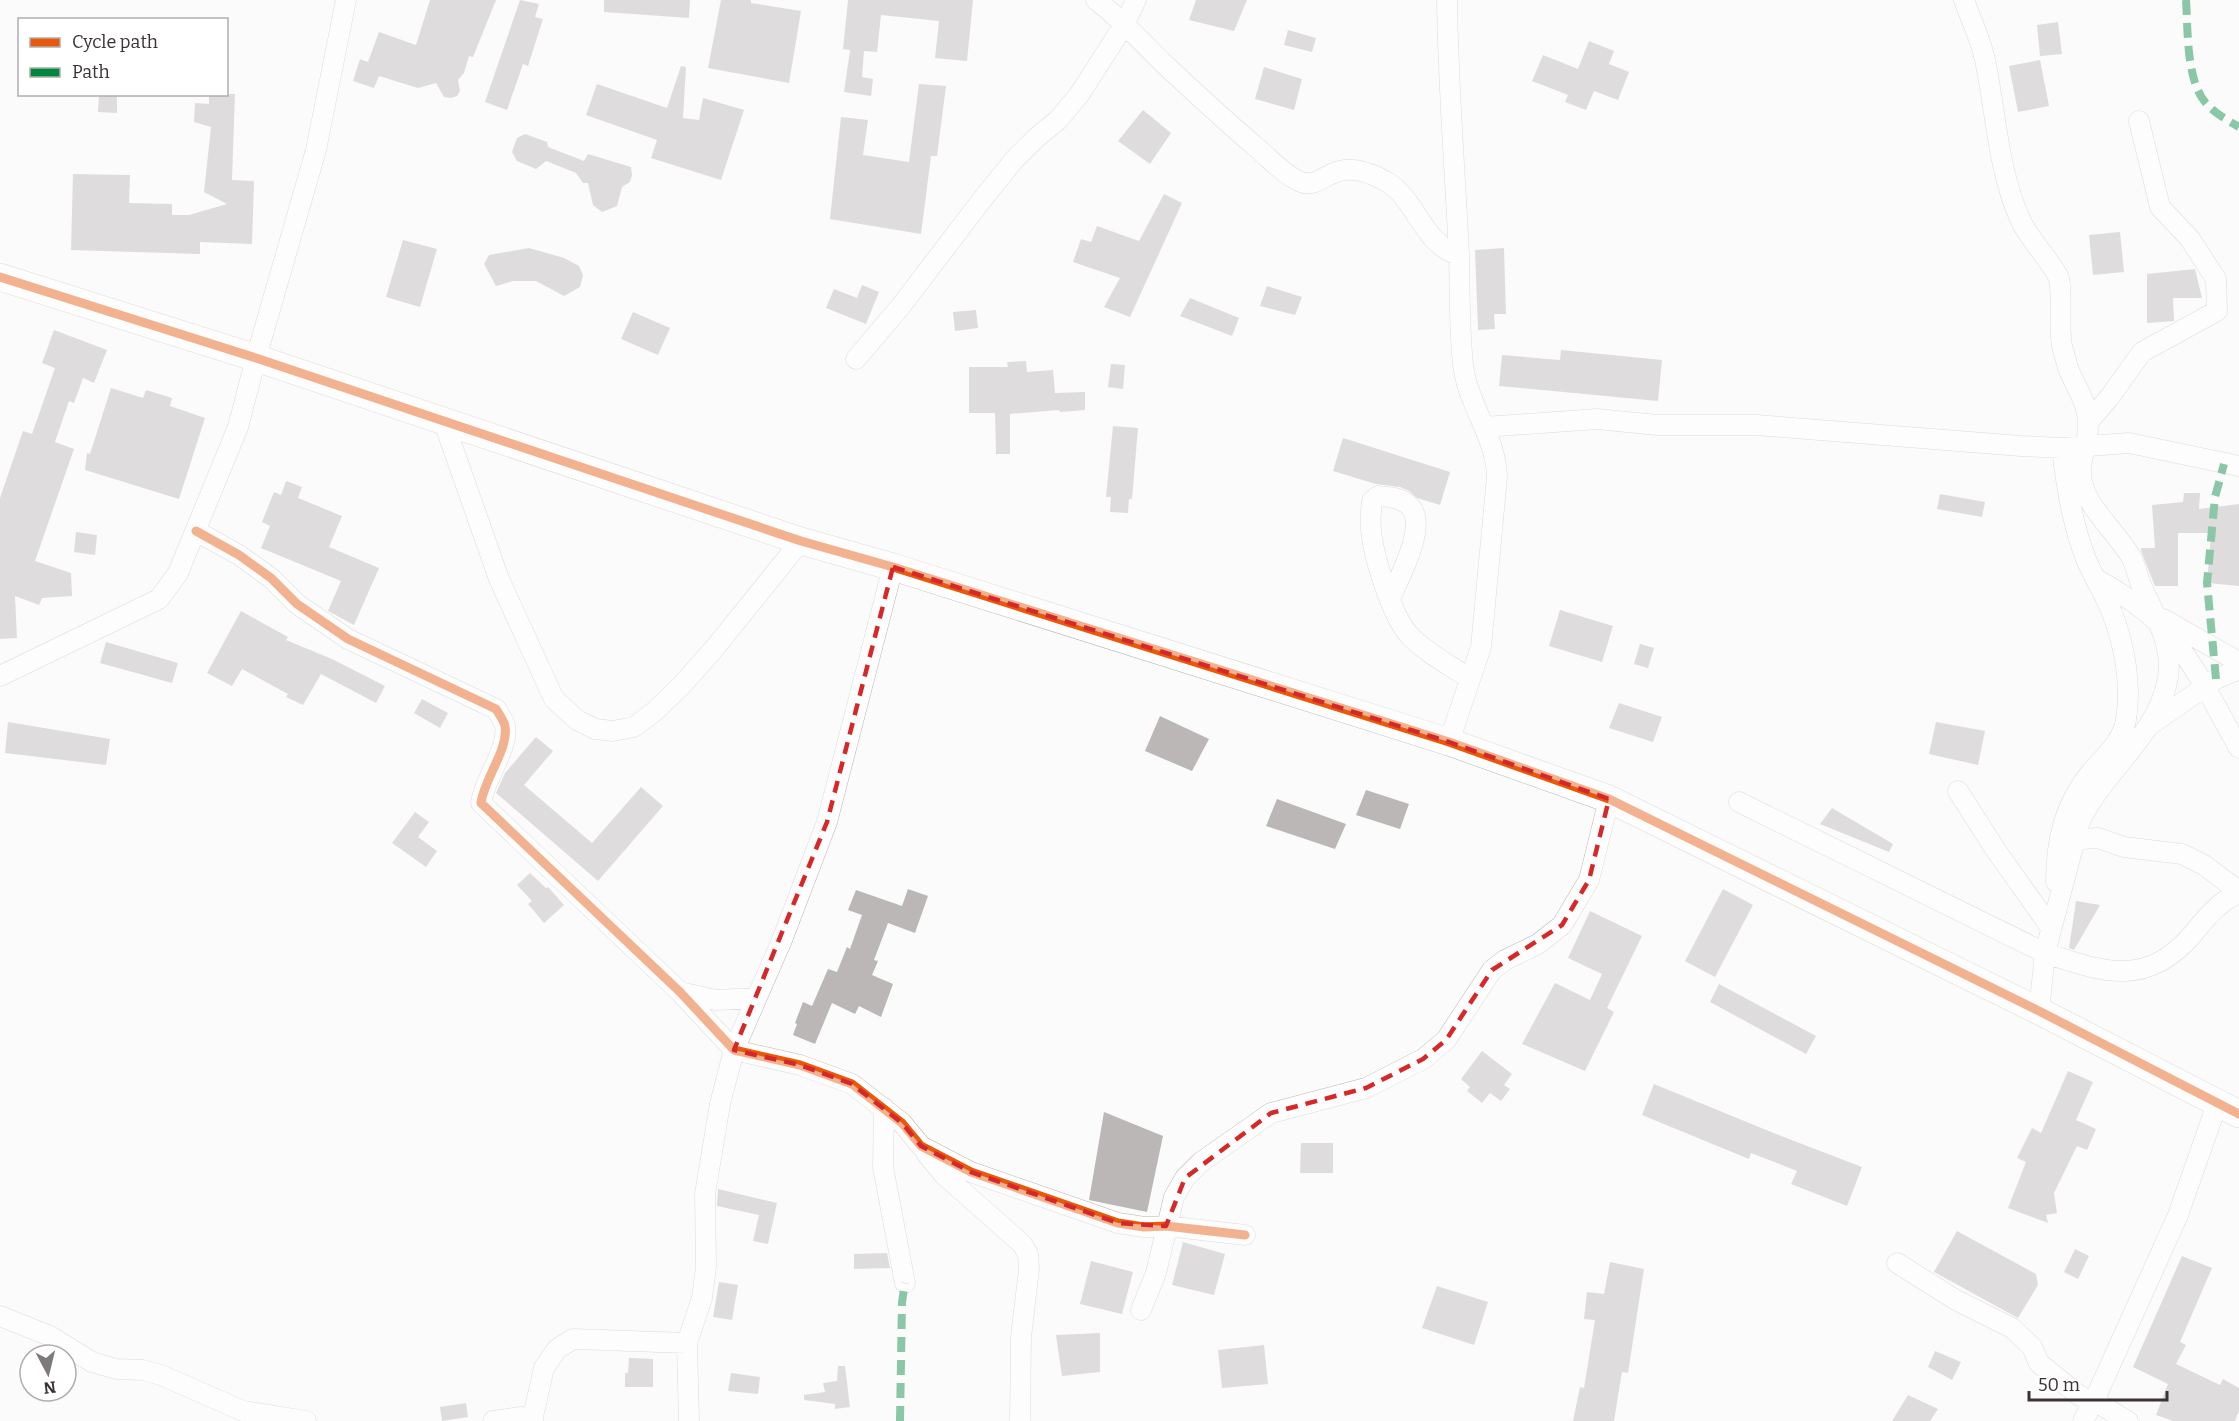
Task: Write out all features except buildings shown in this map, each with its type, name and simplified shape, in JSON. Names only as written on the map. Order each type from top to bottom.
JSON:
[{"type":"street","points":[[0,676],[159,599],[178,573],[238,427],[255,358],[316,150],[346,0]]},
{"type":"street","points":[[1096,0],[1211,109],[1295,180],[1311,184],[1319,182],[1328,175],[1348,170],[1373,174],[1389,183],[1402,195],[1440,245],[1459,255]]},
{"type":"street","points":[[856,359],[902,306],[1014,160],[1058,120],[1079,95],[1124,25],[1136,0]]},
{"type":"street","points":[[1447,0],[1448,84],[1459,255],[1463,365],[1467,387],[1494,452],[1497,477],[1481,647],[1449,742]]},
{"type":"street","points":[[1964,0],[1985,58],[1997,130],[2010,187],[2021,220],[2059,278],[2062,343],[2068,367],[2084,399],[2088,422],[2086,446],[2081,459],[2081,479],[2087,496],[2132,559],[2141,586],[2158,619],[2204,686],[2239,747]]},
{"type":"street","points":[[2088,422],[2115,391],[2142,352],[2217,311],[2216,279],[2190,239],[2160,207],[2139,121]]},
{"type":"street","points":[[0,277],[255,358],[801,541],[893,567],[1449,742],[1609,798],[2039,1011],[2228,1109],[2083,1421]]},
{"type":"street","points":[[1484,427],[1597,418],[1657,425],[1756,425],[1957,442],[2062,448],[2130,443],[2239,466]]},
{"type":"street","points":[[443,420],[499,579],[554,699],[576,720],[595,729],[613,731],[634,727],[656,711],[705,659],[801,541]]},
{"type":"street","points":[[2054,920],[2056,853],[2062,825],[2074,796],[2120,737],[2126,721],[2127,697],[2122,641],[2110,609],[2086,559],[2073,515],[2062,448]]},
{"type":"street","points":[[196,531],[239,555],[271,578],[297,604],[348,639],[496,709],[505,726],[503,745],[482,791],[481,803],[680,992],[734,1050],[800,1065],[852,1084],[902,1123],[944,1175],[1022,1244],[1028,1254],[1029,1269],[1021,1337],[1020,1421]]},
{"type":"street","points":[[689,1421],[687,1343],[702,1298],[706,1267],[705,1194],[720,1104],[734,1050],[783,940],[827,822],[893,567]]},
{"type":"street","points":[[2096,579],[2158,619],[2239,662]]},
{"type":"street","points":[[1390,599],[1395,614],[1410,636],[1470,680]]},
{"type":"street","points":[[2039,1011],[2044,953],[2073,843],[2087,806],[2128,755],[2162,699],[2168,679],[2168,654],[2158,619]]},
{"type":"street","points":[[2147,727],[2204,686],[2239,669]]},
{"type":"street","points":[[1958,791],[1995,849],[2054,920]]},
{"type":"street","points":[[1141,1310],[1156,1273],[1174,1197],[1185,1178],[1201,1162],[1271,1113],[1366,1088],[1423,1059],[1446,1040],[1492,970],[1505,960],[1538,944],[1562,925],[1589,880],[1609,798]]},
{"type":"street","points":[[1739,802],[2044,953],[2076,963],[2125,971],[2154,966],[2181,947],[2222,902],[2239,891],[2204,865],[2182,854],[2124,847],[2098,838],[2082,838],[2073,843]]},
{"type":"street","points":[[680,992],[716,1000],[756,998]]},
{"type":"street","points":[[884,1108],[884,1167],[904,1283]]},
{"type":"street","points":[[921,1146],[971,1172],[1118,1223],[1245,1235]]},
{"type":"street","points":[[1897,1263],[1956,1300],[2012,1328],[2032,1347],[2039,1363],[2077,1394],[2128,1421]]},
{"type":"street","points":[[0,1316],[50,1336],[92,1362],[116,1369],[161,1375],[243,1411],[306,1421]]},
{"type":"street","points":[[493,1421],[521,1417],[533,1420],[544,1368],[557,1349],[573,1339],[687,1343]]},
{"type":"highlighted area","points":[[893,567],[1449,742],[1609,799],[1589,880],[1562,925],[1492,970],[1446,1040],[1423,1059],[1366,1088],[1271,1113],[1185,1178],[1166,1226],[1118,1223],[971,1172],[921,1146],[902,1123],[852,1084],[800,1065],[734,1050],[827,822]]},
{"type":"marked path","points":[[2186,0],[2189,53],[2194,80],[2199,92],[2212,110],[2239,127]]},
{"type":"marked path","points":[[2216,679],[2207,583],[2215,497],[2224,464]]},
{"type":"marked path","points":[[900,1421],[902,1302],[905,1283]]},
{"type":"cycle path","points":[[0,277],[256,358],[801,541],[893,567],[1449,742],[1609,799],[2039,1011],[2239,1114]]},
{"type":"cycle path","points":[[196,531],[239,555],[271,578],[297,604],[348,639],[496,709],[504,724],[505,735],[481,803],[680,992],[734,1050],[800,1065],[852,1084],[902,1123],[921,1146],[971,1172],[1118,1223],[1245,1235]]}]
